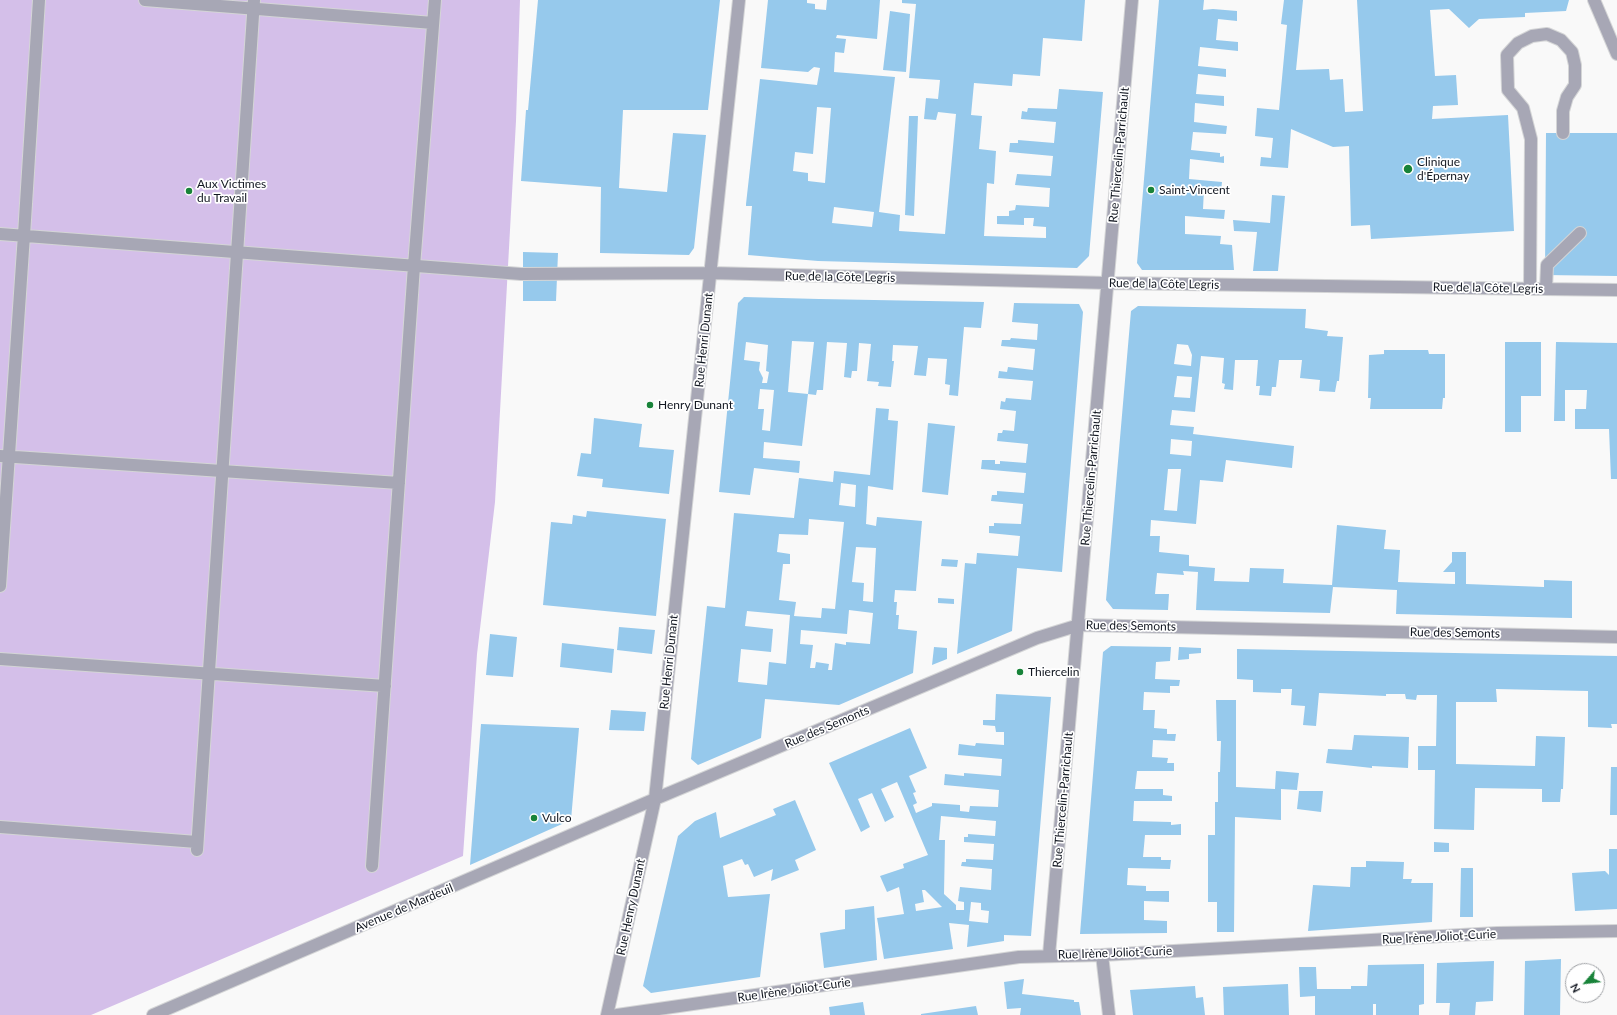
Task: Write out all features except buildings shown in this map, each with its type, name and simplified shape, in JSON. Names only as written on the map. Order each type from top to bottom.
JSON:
[{"type":"street","points":[[0,586],[5,457],[24,235],[39,0]]},
{"type":"street","points":[[146,0],[253,5],[433,23]]},
{"type":"street","points":[[372,866],[414,266],[435,0]]},
{"type":"street","name":"Rue Henri Dunant","points":[[655,799],[739,0]]},
{"type":"street","name":"Rue Thiercelin-Parrichault","points":[[1049,955],[1079,625],[1132,0]]},
{"type":"street","points":[[1594,0],[1617,54]]},
{"type":"street","points":[[0,827],[197,846],[253,5]]},
{"type":"street","points":[[1530,288],[1531,139],[1523,108],[1508,90],[1507,55],[1518,43],[1532,36],[1547,34],[1561,40],[1572,52],[1575,65],[1574,85],[1567,97],[1563,111],[1563,133]]},
{"type":"street","name":"Rue de la Côte Legris","points":[[0,234],[521,274],[711,274],[1108,283],[1617,290]]},
{"type":"street","points":[[1546,289],[1546,265],[1580,234]]},
{"type":"street","points":[[5,457],[399,483]]},
{"type":"street","name":"Rue des Semonts","points":[[655,799],[1037,638],[1079,625],[1617,637]]},
{"type":"street","points":[[0,659],[385,686]]},
{"type":"street","name":"Avenue de Mardeuil","points":[[153,1015],[655,799]]},
{"type":"street","name":"Rue Henry Dunant","points":[[607,1015],[655,799]]},
{"type":"street","name":"Rue Irène Joliot-Curie","points":[[617,1015],[1019,957],[1049,955],[1102,955],[1497,933],[1617,931]]},
{"type":"street","points":[[1102,955],[1109,1015]]},
{"type":"shaded area","points":[[0,0],[520,0],[516,121],[495,502],[477,654],[463,856],[91,1015],[0,1015]]},
{"type":"place","name":"Clinique d'Épernay","points":[[1408,169]]},
{"type":"place","name":"Saint-Vincent","points":[[1151,190]]},
{"type":"place","name":"Aux Victimes du Travail","points":[[189,191]]},
{"type":"place","name":"Henry Dunant","points":[[650,405]]},
{"type":"place","name":"Thiercelin","points":[[1020,672]]},
{"type":"place","name":"Vulco","points":[[534,818]]}]
